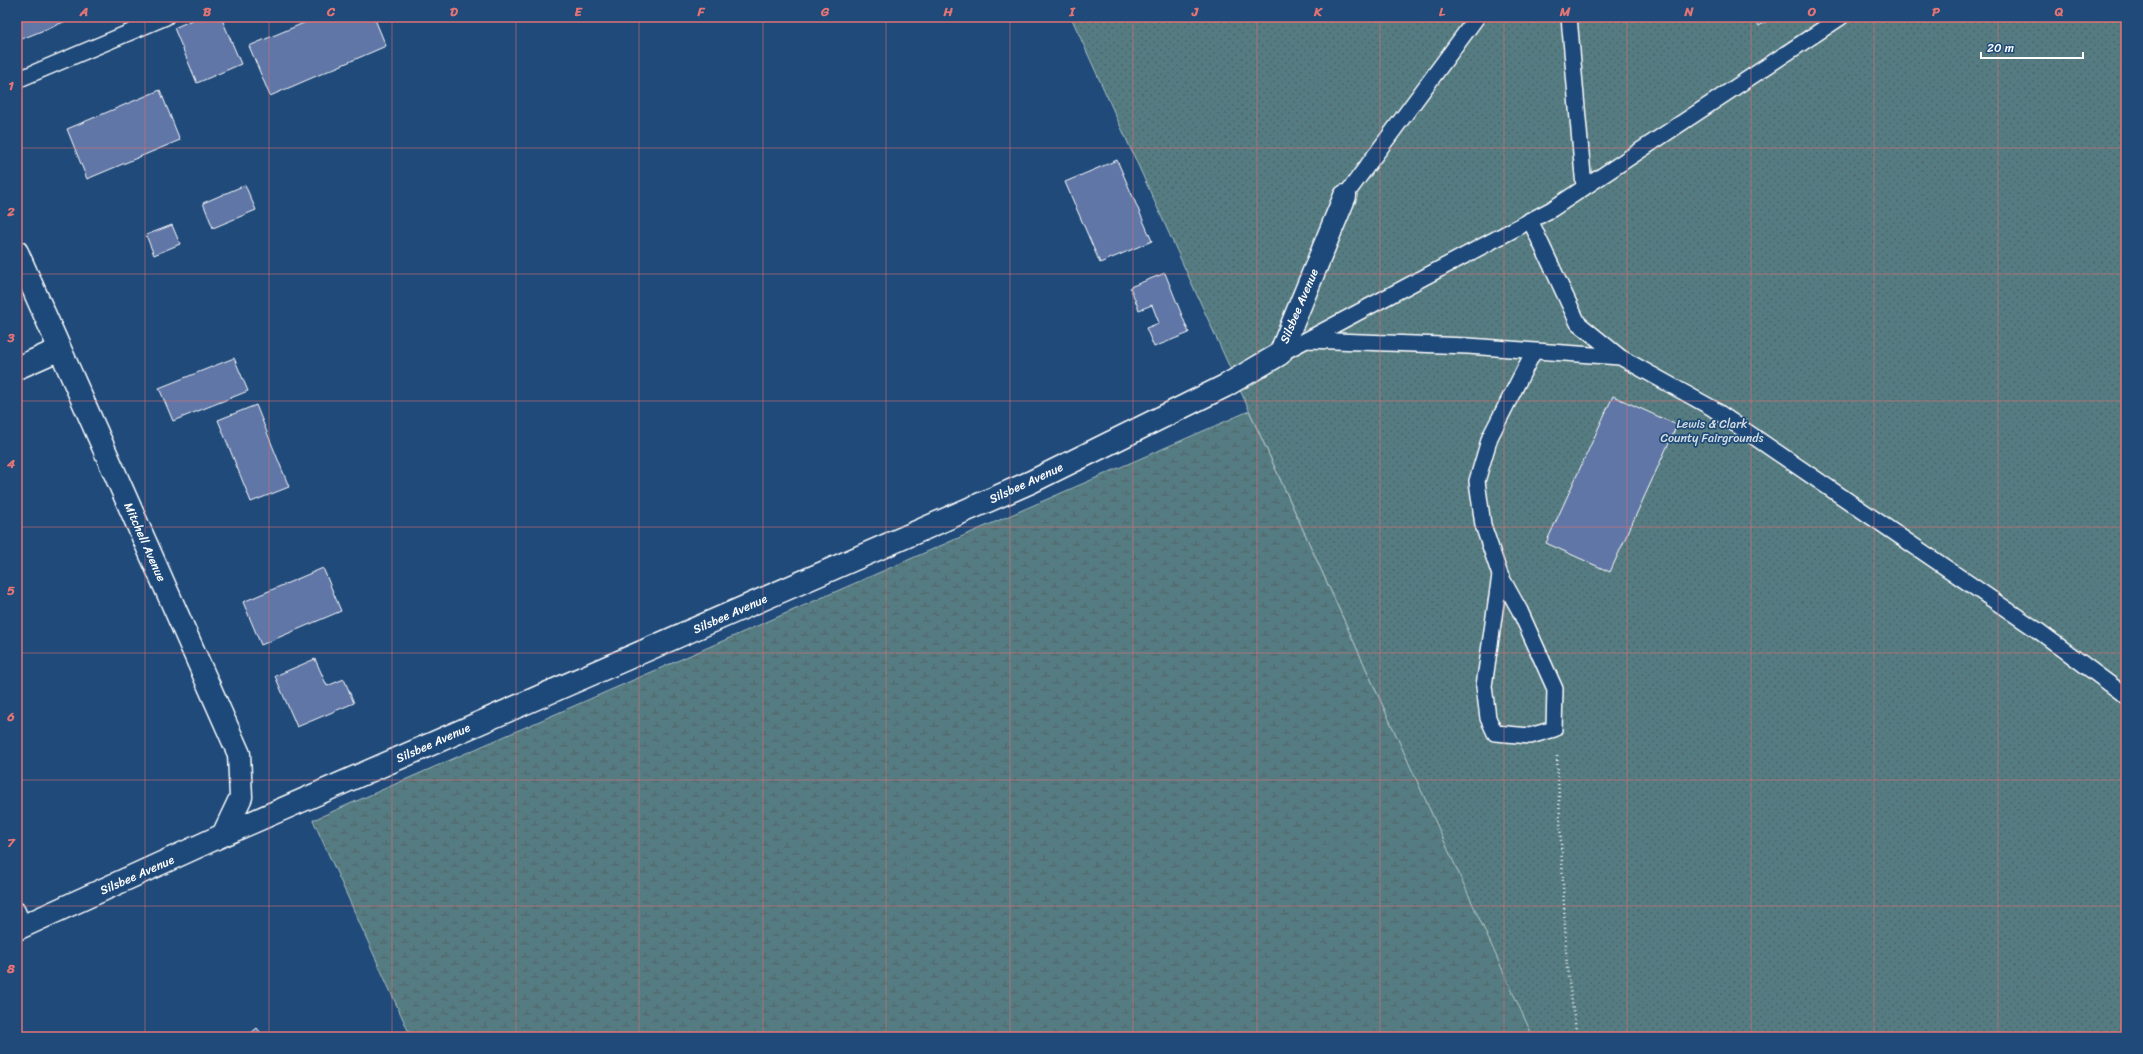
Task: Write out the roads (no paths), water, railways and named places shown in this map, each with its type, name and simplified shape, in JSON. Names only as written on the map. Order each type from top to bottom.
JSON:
[{"type":"street","name":"Silsbee Avenue","points":[[19,922],[223,835],[1031,482],[1225,386],[1280,354],[1345,196]]},
{"type":"street","name":"Mitchell Avenue","points":[[17,252],[239,754],[241,797],[223,835]]},
{"type":"street","points":[[17,368],[60,349]]},
{"type":"lane","points":[[17,80],[166,17]]},
{"type":"lane","points":[[1345,196],[1477,17]]},
{"type":"lane","points":[[1569,17],[1584,187]]},
{"type":"lane","points":[[1280,354],[1552,209],[1841,17]]},
{"type":"lane","points":[[1530,220],[1578,323],[1620,357],[1719,412],[2027,623],[2126,696]]},
{"type":"lane","points":[[1307,340],[1468,346],[1620,357]]},
{"type":"lane","points":[[1500,575],[1484,686],[1488,718],[1495,734],[1530,736],[1554,729],[1554,689],[1520,611],[1500,575],[1483,525],[1477,482],[1490,437],[1534,351]]},
{"type":"park label","name":"Lewis & Clark County Fairgrounds","points":[[1712,431]]}]
